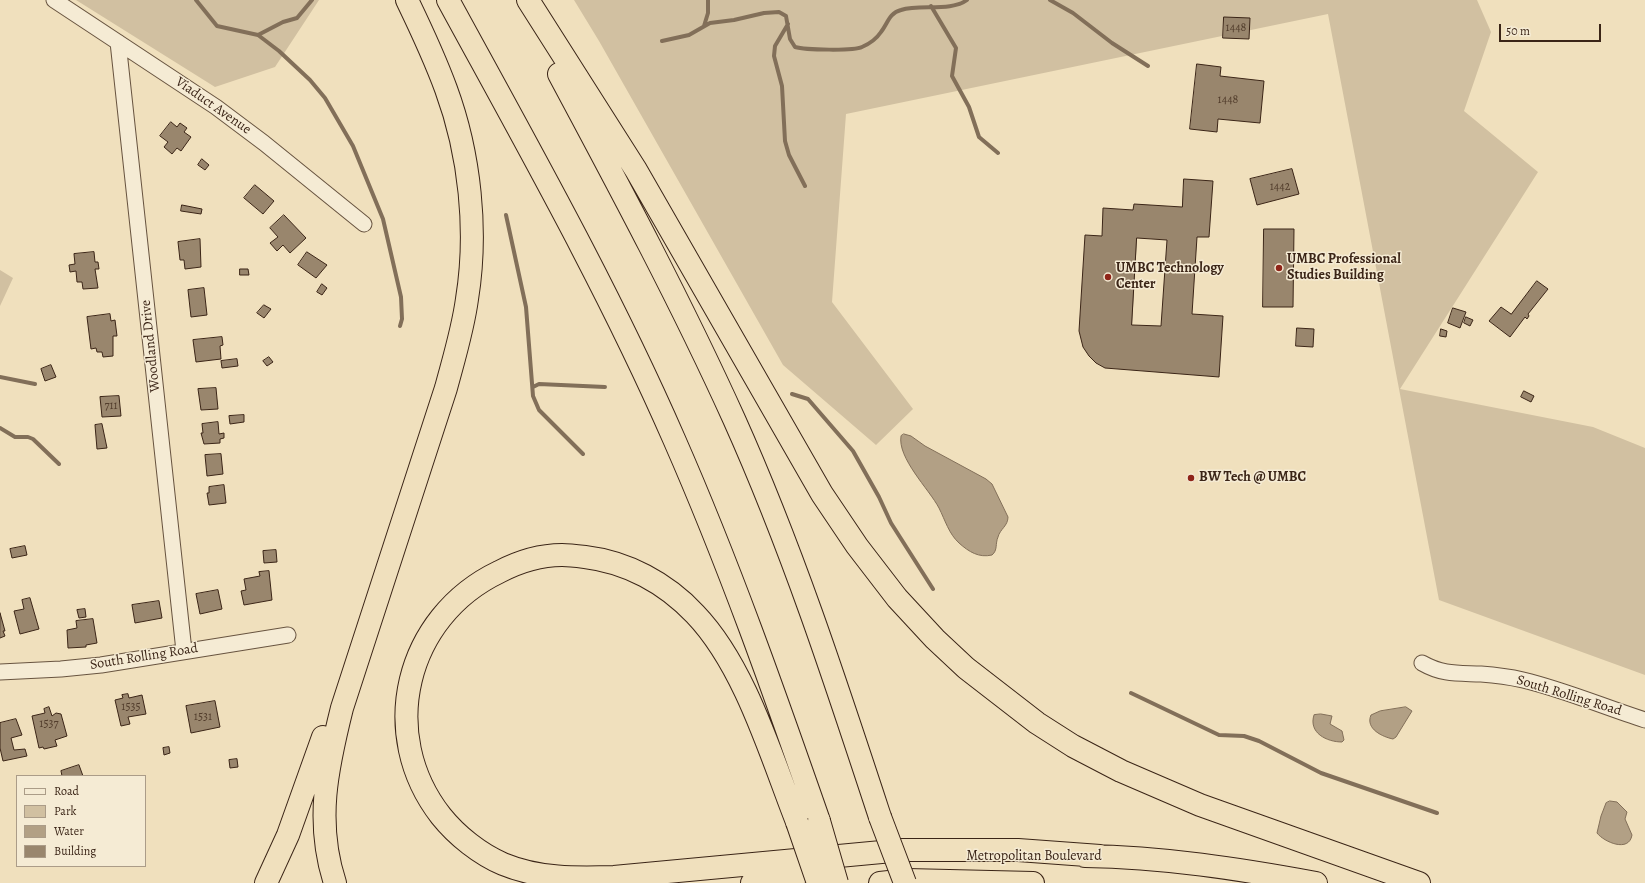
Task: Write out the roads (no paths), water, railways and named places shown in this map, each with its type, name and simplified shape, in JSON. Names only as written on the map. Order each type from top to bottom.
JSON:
[{"type":"highway","points":[[335,883],[326,837],[324,805],[329,761],[342,708],[450,372],[467,298],[471,259],[468,183],[460,135],[447,90],[407,0]]},
{"type":"highway","points":[[448,0],[566,217],[622,326],[671,432],[724,556],[760,651],[819,821],[837,883]]},
{"type":"highway","points":[[520,0],[628,202],[682,308],[735,420],[783,537],[820,635],[880,817],[900,883]]},
{"type":"highway","points":[[528,0],[636,170],[822,494],[857,546],[893,592],[935,639],[966,668],[1037,723],[1073,746],[1121,771],[1159,789],[1200,805],[1419,883]]},
{"type":"highway","points":[[818,883],[797,822],[755,714],[732,667],[713,636],[695,613],[670,591],[645,576],[620,564],[589,558],[561,555],[534,558],[510,566],[485,578],[462,595],[442,615],[426,638],[413,669],[406,704],[407,735],[415,771],[429,800],[449,825],[473,847],[503,864],[524,871],[568,878],[614,877],[903,850],[1018,850],[1100,856]]},
{"type":"highway","points":[[266,883],[288,835],[334,706],[385,573]]},
{"type":"highway","points":[[880,817],[905,883]]},
{"type":"highway","name":"Metropolitan Boulevard","points":[[752,883],[819,869],[905,860],[1018,854],[1100,856],[1247,870],[1316,883]]},
{"type":"highway","points":[[880,883],[907,880],[1033,883]]},
{"type":"street","name":"Viaduct Avenue","points":[[54,0],[216,107],[264,143],[364,224]]},
{"type":"street","name":"Woodland Drive","points":[[118,42],[184,651]]},
{"type":"street","name":"South Rolling Road","points":[[0,672],[95,666],[288,635]]},
{"type":"street","name":"South Rolling Road","points":[[1422,663],[1435,670],[1451,673],[1482,674],[1523,680],[1555,689],[1645,720]]},
{"type":"water","points":[[904,434],[911,436],[925,446],[986,479],[992,484],[1008,517],[1008,520],[999,534],[996,549],[992,555],[983,556],[970,552],[952,535],[939,508],[904,454],[901,445],[901,436]]},
{"type":"water","points":[[1406,707],[1412,711],[1396,737],[1393,739],[1376,732],[1370,724],[1371,715],[1380,711]]},
{"type":"water","points":[[1321,714],[1332,716],[1330,724],[1342,731],[1344,740],[1342,742],[1336,742],[1325,738],[1316,731],[1313,721],[1314,715]]},
{"type":"water","points":[[1610,801],[1617,802],[1627,812],[1625,819],[1632,835],[1626,844],[1621,845],[1610,842],[1605,840],[1597,833],[1606,803]]},
{"type":"waterway","points":[[196,0],[217,26],[258,35],[279,51],[310,80],[325,98],[353,146],[383,219],[401,297],[402,319],[400,326]]},
{"type":"waterway","points":[[258,35],[283,22],[297,18],[312,0]]},
{"type":"waterway","points":[[704,26],[708,13],[708,0]]},
{"type":"waterway","points":[[662,41],[689,35],[710,23],[734,20],[764,13],[779,12],[786,16],[790,39],[795,47],[829,50],[850,49],[865,46],[875,39],[891,16],[897,11],[909,8],[953,6],[967,0]]},
{"type":"waterway","points":[[1050,0],[1073,13],[1112,43],[1148,66]]},
{"type":"waterway","points":[[931,6],[956,48],[952,76],[969,107],[979,137],[998,153]]},
{"type":"waterway","points":[[788,24],[775,46],[774,56],[782,86],[785,141],[789,155],[805,186]]},
{"type":"waterway","points":[[506,215],[526,307],[533,396],[539,410],[583,454]]},
{"type":"waterway","points":[[0,377],[35,384]]},
{"type":"waterway","points":[[533,387],[539,384],[605,387]]},
{"type":"waterway","points":[[792,394],[808,399],[853,451],[879,497],[891,523],[933,589]]},
{"type":"waterway","points":[[0,428],[15,437],[28,437],[33,439],[59,464]]},
{"type":"waterway","points":[[1131,693],[1219,735],[1244,736],[1259,741],[1321,773],[1437,813]]},
{"type":"place","name":"UMBC Professional Studies Building","points":[[1279,268]]},
{"type":"place","name":"UMBC Technology Center","points":[[1108,277]]},
{"type":"place","name":"BW Tech @ UMBC","points":[[1191,478]]}]
